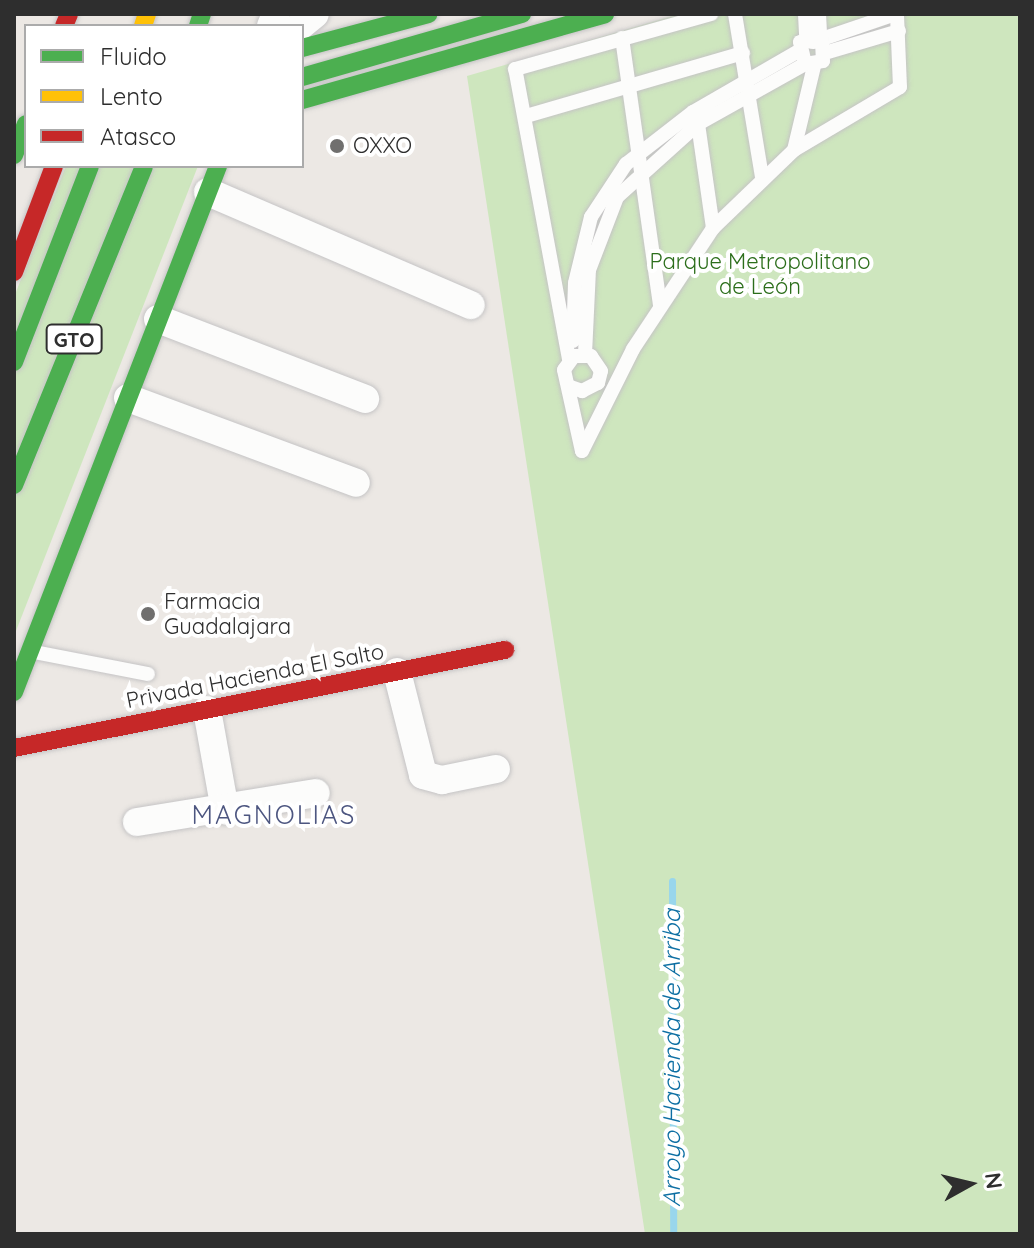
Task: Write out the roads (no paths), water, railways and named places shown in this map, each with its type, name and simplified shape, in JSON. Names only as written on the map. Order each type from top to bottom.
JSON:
[{"type":"street","points":[[304,47],[429,14]]},
{"type":"street","points":[[304,76],[522,14]]},
{"type":"street","points":[[304,99],[605,14]]},
{"type":"street","points":[[14,155],[24,129]]},
{"type":"street","points":[[14,221],[44,168]]},
{"type":"street","points":[[14,272],[53,168]]},
{"type":"street","name":"GTO","points":[[14,362],[89,168]]},
{"type":"street","name":"GTO","points":[[14,485],[143,168]]},
{"type":"street","points":[[134,192],[160,168]]},
{"type":"street","points":[[14,692],[213,179],[471,305]]},
{"type":"street","points":[[158,319],[365,399]]},
{"type":"street","points":[[128,398],[356,483]]},
{"type":"street","name":"Privada Hacienda El Salto","points":[[14,748],[505,650]]},
{"type":"street","points":[[397,672],[423,775],[435,780],[496,769]]},
{"type":"street","points":[[207,710],[225,810]]},
{"type":"street","points":[[137,822],[316,793]]},
{"type":"lane","points":[[621,373],[601,371],[576,356],[515,69],[711,14]]},
{"type":"lane","points":[[735,14],[762,177]]},
{"type":"lane","points":[[576,356],[575,283],[591,217],[641,152],[813,46],[896,14],[900,87],[794,150],[762,177],[713,228],[660,305],[582,451],[571,387],[564,370],[576,356],[584,300],[600,228],[642,168],[748,88]]},
{"type":"lane","points":[[813,46],[899,31]]},
{"type":"lane","points":[[622,38],[641,152],[660,305]]},
{"type":"lane","points":[[794,150],[813,46]]},
{"type":"lane","points":[[526,116],[743,53]]},
{"type":"lane","points":[[698,124],[713,228]]},
{"type":"lane","points":[[571,387],[593,387],[601,371]]},
{"type":"lane","points":[[30,651],[148,674]]},
{"type":"waterway","name":"Arroyo Hacienda de Arriba","points":[[672,881],[673,1234]]},
{"type":"place","name":"OXXO","points":[[337,146]]},
{"type":"place","name":"Farmacia Guadalajara","points":[[148,614]]},
{"type":"district","name":"MAGNOLIAS","points":[[274,815]]},
{"type":"park label","name":"Parque Metropolitano de León","points":[[760,274]]}]
